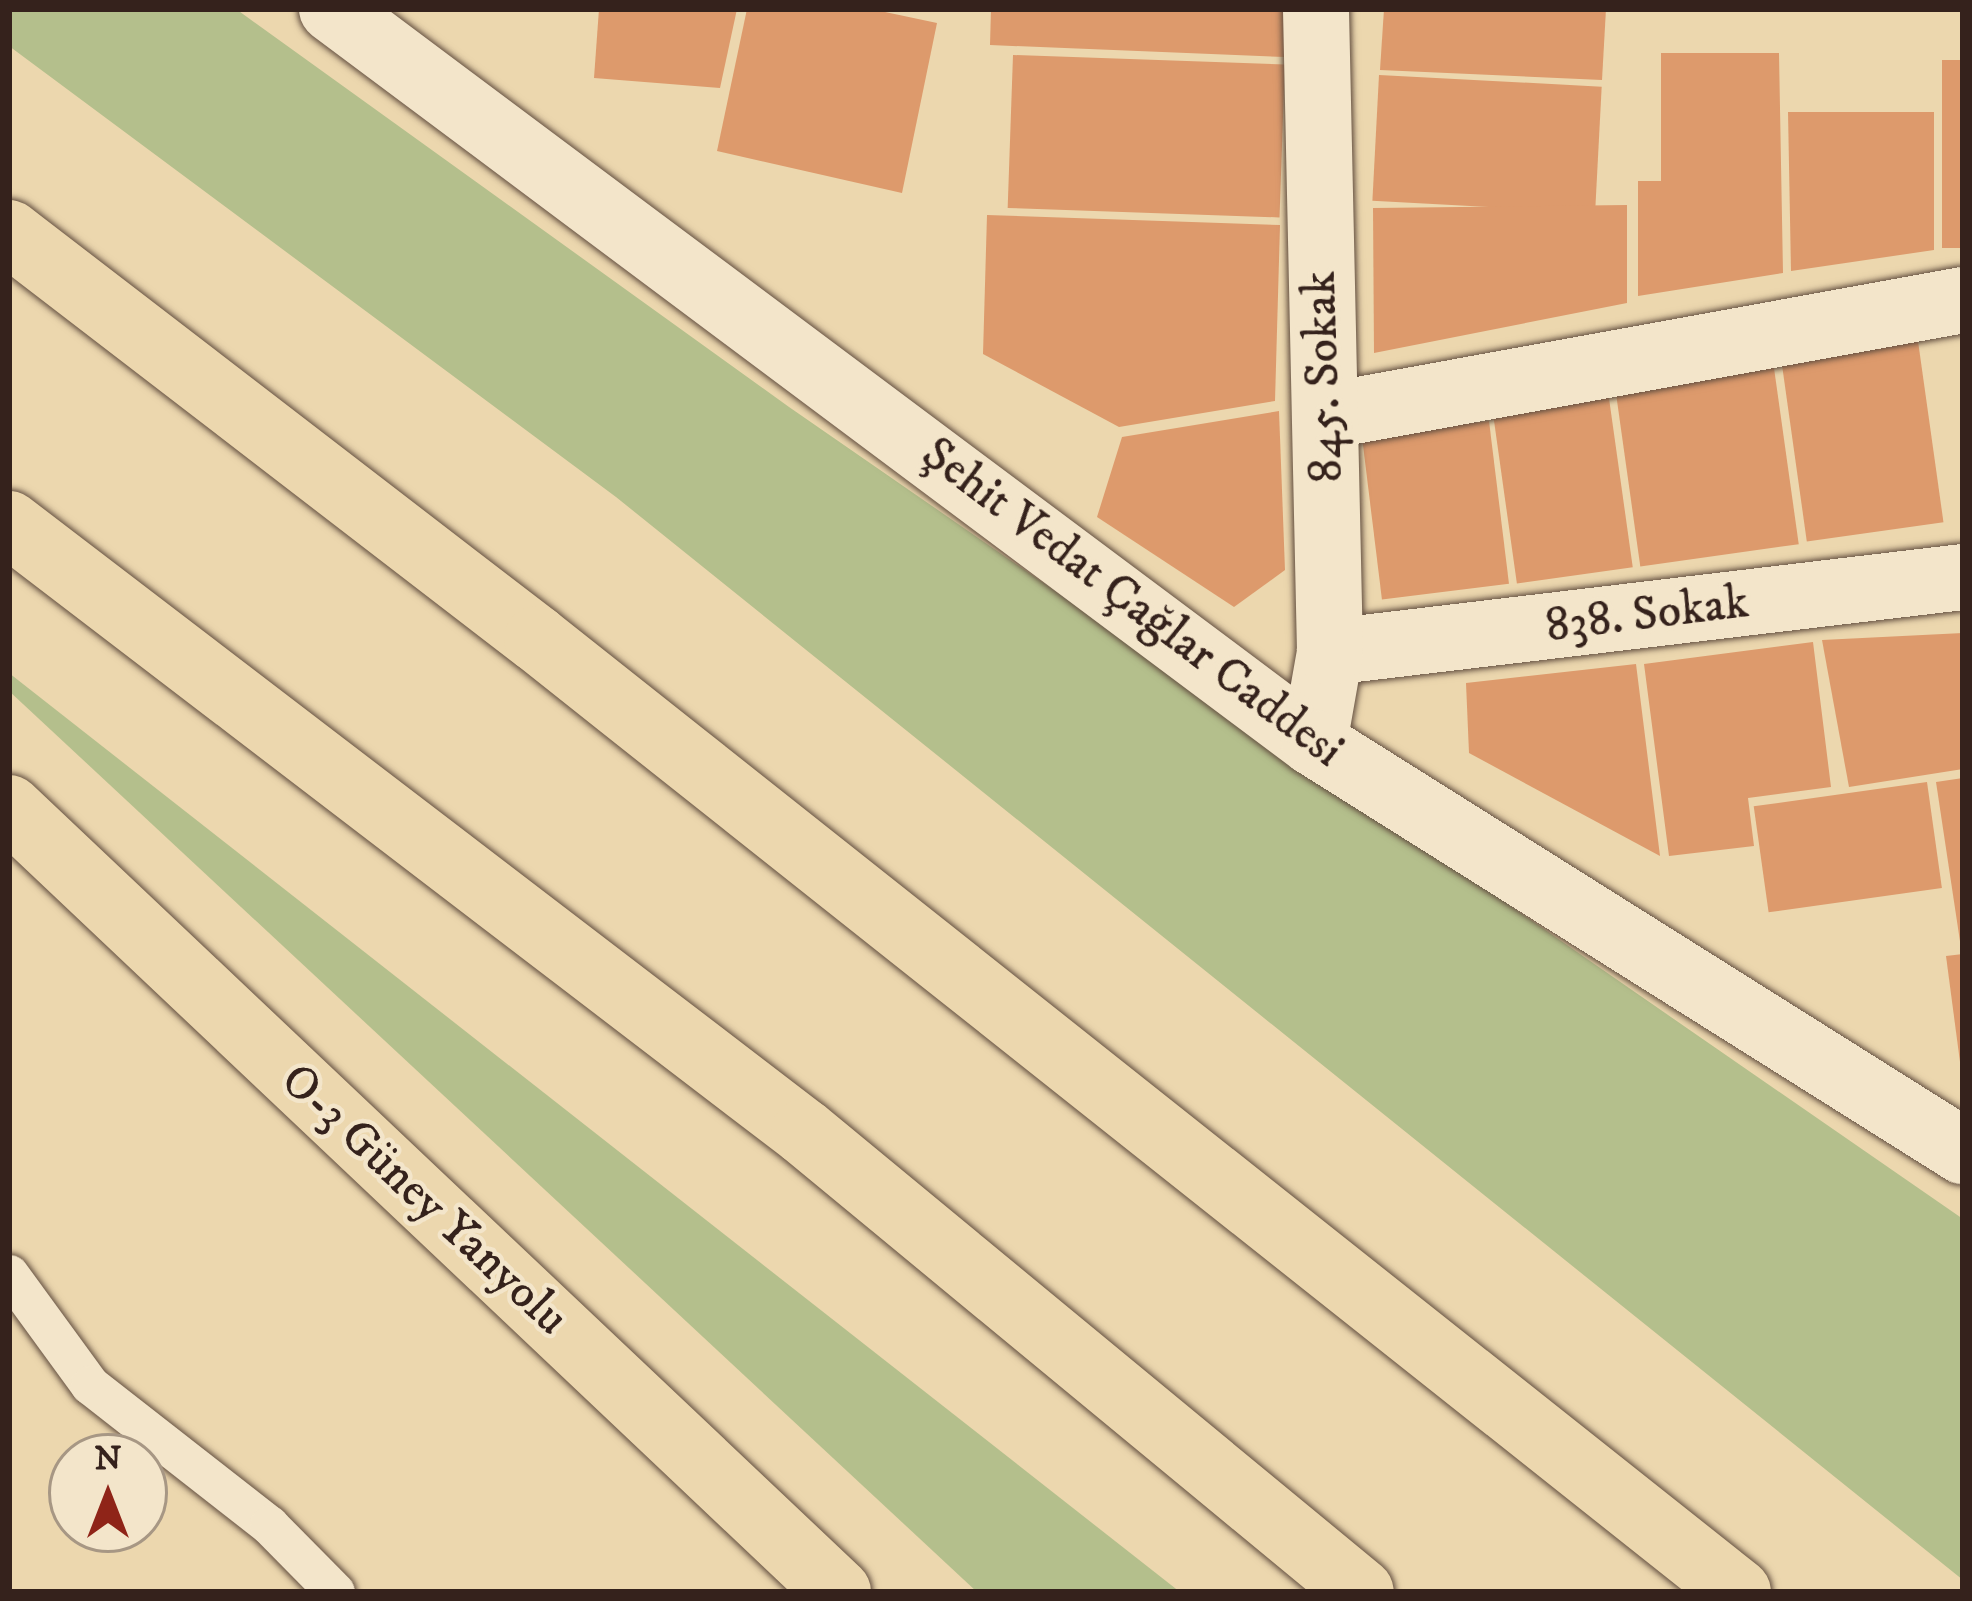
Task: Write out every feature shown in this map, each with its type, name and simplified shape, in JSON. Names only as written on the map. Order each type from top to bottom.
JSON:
[{"type":"main road","points":[[9,233],[537,639],[1738,1592]]},
{"type":"main road","points":[[9,524],[804,1132],[1361,1592]]},
{"type":"main road","name":"O-3 Güney Yanyolu","points":[[9,808],[838,1592]]},
{"type":"street","name":"Şehit Vedat Çağlar Caddesi","points":[[332,9],[1314,743],[1963,1151]]},
{"type":"street","name":"845. Sokak","points":[[1314,743],[1330,652],[1316,9]]},
{"type":"street","points":[[1326,416],[1963,300]]},
{"type":"street","name":"838. Sokak","points":[[1330,652],[1963,577]]},
{"type":"lane","points":[[9,1274],[90,1385],[269,1525],[334,1592]]},
{"type":"green space","points":[[9,9],[236,9],[789,407],[1963,1219],[1963,1580],[616,497],[9,46]]},
{"type":"green space","points":[[9,673],[1180,1592],[977,1592],[9,691]]},
{"type":"building","points":[[599,9],[737,9],[720,88],[594,78]]},
{"type":"building","points":[[747,9],[871,9],[937,23],[902,193],[717,151]]},
{"type":"building","points":[[991,9],[1287,9],[1285,57],[990,45]]},
{"type":"building","points":[[1384,9],[1606,9],[1602,80],[1380,70]]},
{"type":"building","points":[[1661,53],[1779,53],[1783,273],[1638,296],[1638,181],[1661,181]]},
{"type":"building","points":[[1013,55],[1285,64],[1279,217],[1008,208]]},
{"type":"building","points":[[1942,60],[1963,60],[1963,248],[1942,248]]},
{"type":"building","points":[[1379,75],[1602,87],[1595,212],[1372,201]]},
{"type":"building","points":[[1788,112],[1934,112],[1934,250],[1791,271]]},
{"type":"building","points":[[1627,205],[1627,303],[1374,353],[1373,208]]},
{"type":"building","points":[[987,215],[1280,225],[1275,401],[1119,427],[983,354]]},
{"type":"building","points":[[1918,341],[1943,522],[1807,541],[1781,360]]},
{"type":"building","points":[[1773,361],[1799,544],[1640,566],[1615,383]]},
{"type":"building","points":[[1607,384],[1633,567],[1517,583],[1491,400]]},
{"type":"building","points":[[1279,411],[1285,570],[1234,607],[1097,517],[1122,437]]},
{"type":"building","points":[[1489,421],[1509,584],[1382,599],[1362,437]]},
{"type":"building","points":[[1963,633],[1963,769],[1849,787],[1822,640]]},
{"type":"building","points":[[1813,642],[1831,787],[1748,798],[1754,846],[1669,856],[1644,664]]},
{"type":"building","points":[[1636,664],[1660,856],[1469,753],[1466,683]]},
{"type":"building","points":[[1963,778],[1963,948],[1961,948],[1936,782]]},
{"type":"building","points":[[1927,782],[1942,888],[1769,912],[1754,806]]},
{"type":"building","points":[[1963,954],[1963,1062],[1960,1062],[1946,956]]}]
